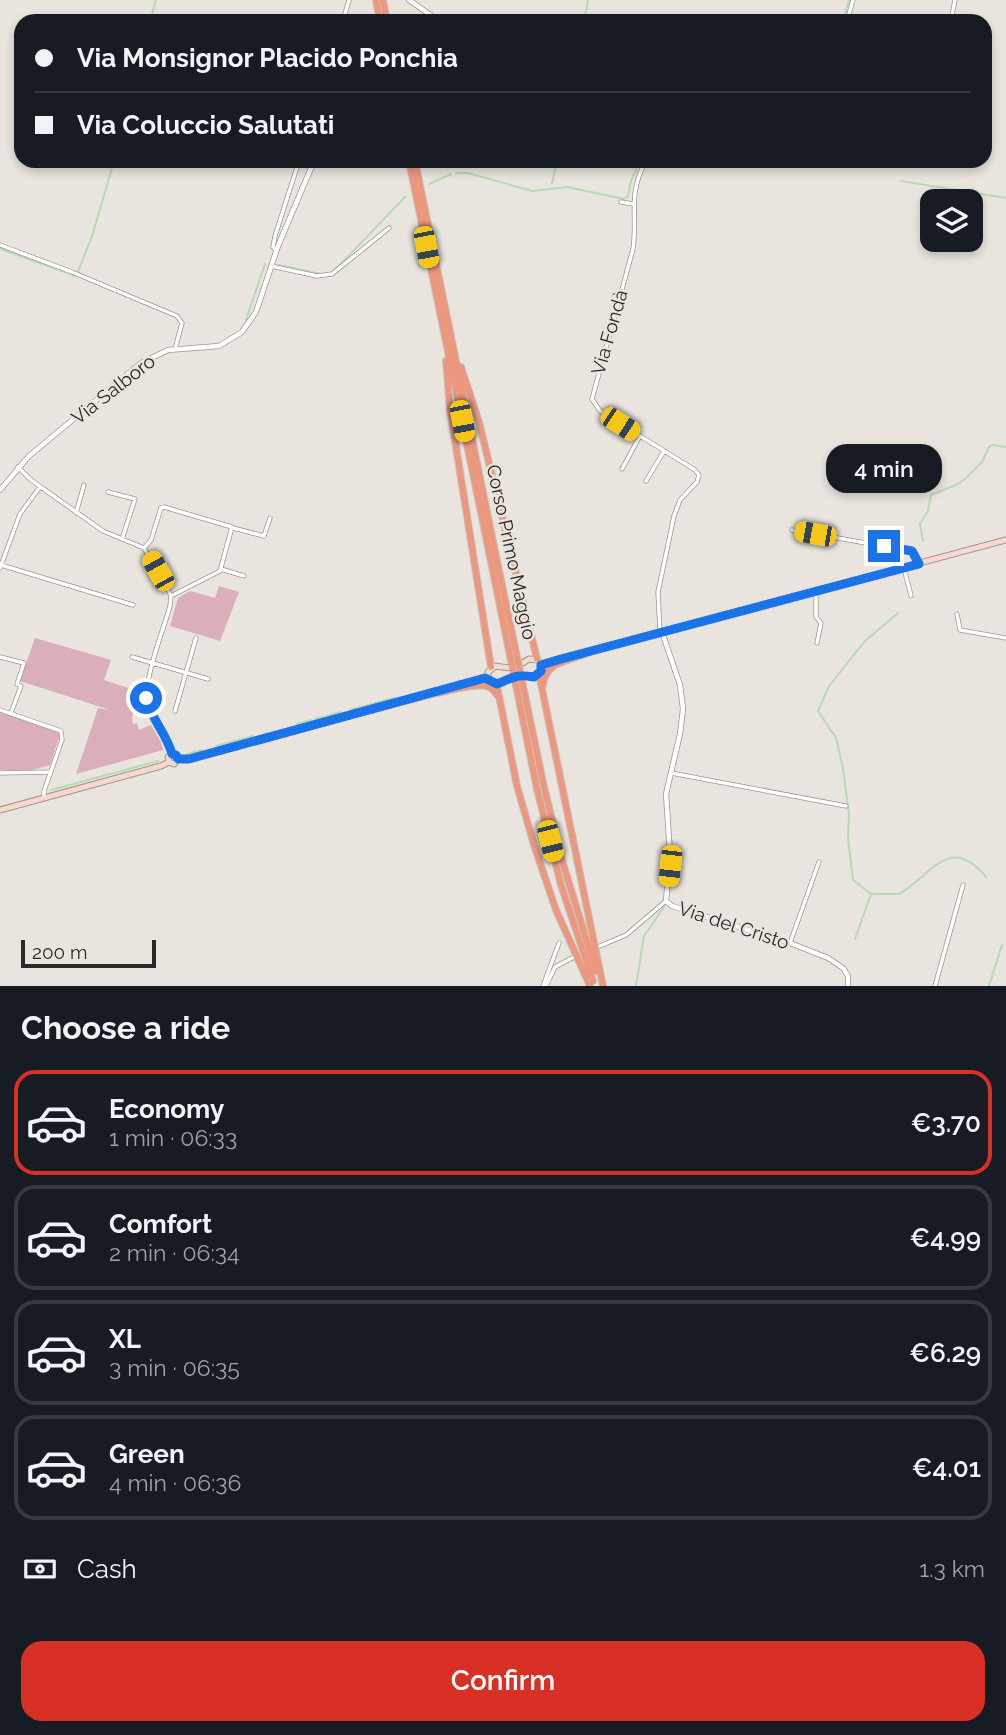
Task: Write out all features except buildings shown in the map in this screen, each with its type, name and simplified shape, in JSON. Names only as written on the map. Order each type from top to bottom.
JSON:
[{"type":"highway","name":"Corso Primo Maggio","points":[[411,168],[444,317],[561,885],[592,986]]},
{"type":"highway","name":"Corso Primo Maggio","points":[[416,168],[444,317]]},
{"type":"highway","points":[[444,317],[479,422],[539,662]]},
{"type":"highway","points":[[444,317],[450,409],[491,667]]},
{"type":"highway","points":[[543,687],[546,671],[552,666],[577,659],[591,651]]},
{"type":"highway","points":[[539,674],[602,986]]},
{"type":"highway","points":[[491,680],[498,691],[517,786],[534,845],[556,910],[592,986]]},
{"type":"highway","points":[[426,695],[479,685],[489,687],[498,697]]},
{"type":"highway","name":"Corso Primo Maggio","points":[[540,788],[602,986]]},
{"type":"main road","points":[[491,680],[491,667],[509,669],[529,659],[539,662],[591,651],[1006,540]]},
{"type":"main road","points":[[178,759],[189,759],[491,680],[500,683],[509,677],[522,674],[534,677],[539,674],[539,662]]},
{"type":"main road","points":[[169,762],[172,754],[178,759]]},
{"type":"main road","points":[[0,810],[169,762],[174,764],[178,759]]},
{"type":"street","points":[[410,0],[429,14]]},
{"type":"street","name":"Via Salboro","points":[[276,251],[273,247],[275,236],[297,168]]},
{"type":"street","name":"Via Salboro","points":[[0,490],[18,467],[141,363],[162,352],[175,349],[212,348],[242,332],[256,312],[276,251],[311,168]]},
{"type":"street","points":[[621,202],[633,204],[636,182],[643,168]]},
{"type":"street","name":"Via Fondà","points":[[633,204],[633,249],[592,399],[600,411],[699,475],[697,482],[680,499],[674,516],[658,592],[661,632]]},
{"type":"street","points":[[271,266],[317,276],[332,274],[389,228]]},
{"type":"street","points":[[0,245],[177,316],[182,323],[175,349]]},
{"type":"street","points":[[622,469],[640,436]]},
{"type":"street","points":[[646,481],[664,452]]},
{"type":"street","points":[[18,467],[40,487],[103,531],[145,548],[171,596],[146,698],[169,742],[172,754]]},
{"type":"street","points":[[76,513],[84,485]]},
{"type":"street","points":[[40,487],[20,514],[1,567],[133,605]]},
{"type":"street","points":[[108,492],[135,499],[122,540]]},
{"type":"street","points":[[145,548],[150,543],[164,507],[264,536],[270,518]]},
{"type":"street","points":[[171,596],[198,584],[221,569],[233,528]]},
{"type":"street","points":[[792,530],[906,550],[915,554],[919,564]]},
{"type":"street","points":[[904,568],[911,596]]},
{"type":"street","points":[[221,569],[244,576]]},
{"type":"street","points":[[817,591],[816,617],[821,624],[817,643]]},
{"type":"street","points":[[957,614],[960,630],[1006,638]]},
{"type":"street","name":"Via del Cristo","points":[[661,632],[683,696],[681,727],[666,803],[670,853],[666,901],[673,906],[790,943],[836,962],[848,976],[848,986]]},
{"type":"street","points":[[175,711],[196,639]]},
{"type":"street","points":[[0,657],[24,663],[17,684],[22,686],[11,713]]},
{"type":"street","points":[[132,657],[208,679]]},
{"type":"street","points":[[0,710],[61,731],[62,740],[44,798]]},
{"type":"street","points":[[0,773],[50,772]]},
{"type":"street","points":[[671,773],[846,806]]},
{"type":"street","points":[[790,943],[819,862]]},
{"type":"street","points":[[935,986],[964,885]]},
{"type":"street","points":[[600,946],[626,935],[666,901]]},
{"type":"street","points":[[545,986],[559,943]]},
{"type":"street","points":[[545,986],[555,967],[572,958]]},
{"type":"shaded area","points":[[219,586],[239,592],[220,641],[170,626],[178,598],[190,591],[215,598]]},
{"type":"shaded area","points":[[35,638],[111,660],[104,680],[141,692],[132,717],[133,724],[137,723],[139,730],[151,725],[163,750],[76,774],[98,708],[110,710],[20,681]]},
{"type":"shaded area","points":[[0,713],[59,732],[50,765],[29,771],[0,770]]},
{"type":"waterway","points":[[152,14],[156,0]]},
{"type":"waterway","points":[[585,14],[588,0]]},
{"type":"waterway","points":[[845,14],[849,0]]},
{"type":"waterway","points":[[78,272],[93,233],[112,168]]},
{"type":"waterway","points":[[552,183],[555,168]]},
{"type":"waterway","points":[[456,173],[468,173],[532,191],[567,187],[624,199],[628,196],[637,168]]},
{"type":"waterway","points":[[429,184],[451,174]]},
{"type":"waterway","points":[[901,181],[1006,198]]},
{"type":"waterway","points":[[336,269],[405,197]]},
{"type":"waterway","points":[[0,249],[76,276]]},
{"type":"waterway","points":[[246,320],[265,264]]},
{"type":"waterway","points":[[278,265],[321,274]]},
{"type":"waterway","points":[[923,541],[920,524],[928,511],[931,495],[966,478],[982,462],[989,447],[1006,447]]},
{"type":"waterway","points":[[855,939],[871,894],[853,880],[843,768],[836,738],[818,711],[829,686],[865,641],[898,613]]},
{"type":"waterway","points":[[350,710],[394,698]]},
{"type":"waterway","points":[[315,719],[341,712]]},
{"type":"waterway","points":[[297,724],[311,720]]},
{"type":"waterway","points":[[216,746],[253,736]]},
{"type":"waterway","points":[[187,754],[202,750]]},
{"type":"waterway","points":[[51,790],[158,761]]},
{"type":"waterway","points":[[873,894],[899,894],[930,869],[950,858],[961,858],[973,864],[986,877]]},
{"type":"waterway","points":[[636,986],[644,936],[664,907]]},
{"type":"waterway","points":[[989,986],[1002,945]]},
{"type":"route","points":[[146,698],[169,742],[172,754],[178,759],[189,759],[485,678],[497,684],[522,674],[534,677],[541,671],[541,665],[561,659],[919,564],[912,551],[884,546]]}]
